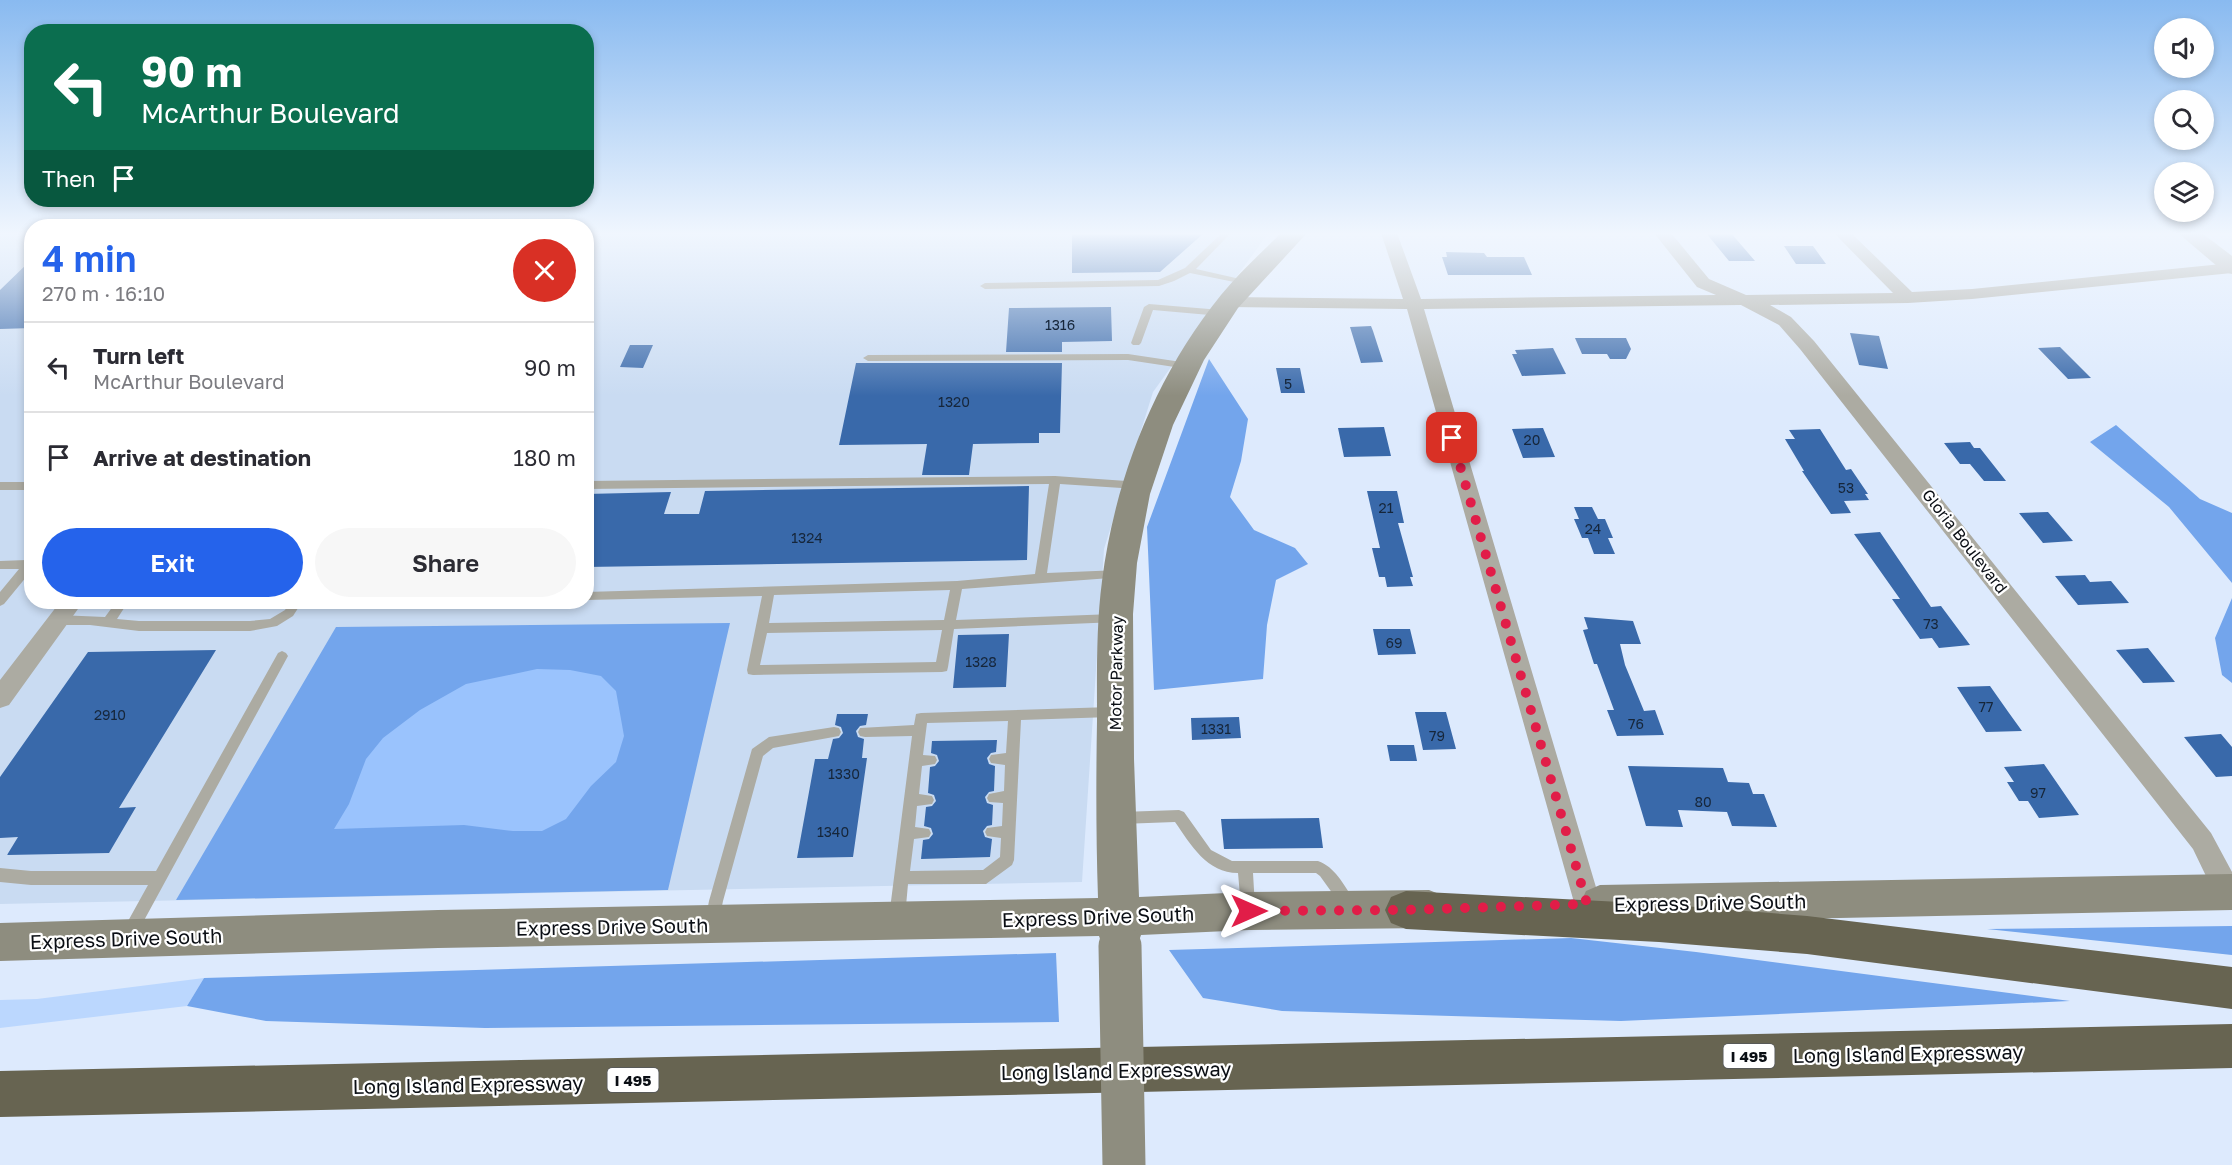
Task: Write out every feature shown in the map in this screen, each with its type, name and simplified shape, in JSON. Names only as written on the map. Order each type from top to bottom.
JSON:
[{"type":"highway","points":[[1406,910],[1659,923],[1807,935],[2232,988]]},
{"type":"highway","name":"Long Island Expressway","points":[[0,1094],[2232,1046]]},
{"type":"main road","name":"Motor Parkway","points":[[1125,1165],[1115,712],[1120,574],[1137,485],[1154,435],[1188,366],[1232,299],[1243,287]]},
{"type":"main road","name":"Express Drive South","points":[[0,942],[897,921],[1119,932],[1249,911],[1406,910],[1587,904],[2230,892]]},
{"type":"street","points":[[1408,287],[1587,904]]},
{"type":"street","name":"Gloria Boulevard","points":[[1711,287],[1769,311],[1785,321],[1845,390],[2202,841],[2230,892]]},
{"type":"street","points":[[1897,287],[1908,298]]},
{"type":"street","points":[[1232,299],[1414,304],[1740,301],[1908,298],[2036,287]]},
{"type":"street","points":[[0,698],[65,611]]},
{"type":"lane","points":[[1215,287],[1232,299]]},
{"type":"lane","points":[[1136,343],[1149,307],[1232,299]]},
{"type":"lane","points":[[868,358],[1128,357],[1188,366]]},
{"type":"lane","points":[[1040,578],[1055,480]]},
{"type":"lane","points":[[594,485],[1055,480],[1137,485]]},
{"type":"lane","points":[[0,486],[24,486]]},
{"type":"lane","points":[[0,565],[24,563]]},
{"type":"lane","points":[[0,601],[24,572]]},
{"type":"lane","points":[[594,596],[957,585],[1120,574]]},
{"type":"lane","points":[[769,591],[753,670],[942,667],[957,585]]},
{"type":"lane","points":[[108,622],[117,609]]},
{"type":"lane","points":[[65,611],[108,622],[159,627],[264,625],[280,619],[292,609]]},
{"type":"lane","points":[[761,628],[1118,619]]},
{"type":"lane","points":[[126,938],[282,656]]},
{"type":"lane","points":[[897,921],[911,800],[924,760],[918,730],[921,718],[1115,712]]},
{"type":"lane","points":[[902,878],[986,877],[1007,861],[1014,715]]},
{"type":"lane","points":[[865,732],[918,730]]},
{"type":"lane","points":[[712,925],[716,901],[757,753],[769,742],[834,732]]},
{"type":"lane","points":[[996,759],[1013,759]]},
{"type":"lane","points":[[994,798],[1010,797]]},
{"type":"lane","points":[[911,800],[927,800]]},
{"type":"lane","points":[[1116,818],[1179,816],[1206,854],[1230,867],[1318,867],[1325,871],[1353,910]]},
{"type":"lane","points":[[992,832],[1008,832]]},
{"type":"lane","points":[[908,833],[924,833]]},
{"type":"lane","points":[[1245,867],[1249,911]]},
{"type":"lane","points":[[0,875],[31,878],[159,878]]},
{"type":"shaded area","points":[[0,287],[24,287],[24,609],[594,609],[594,287],[1229,287],[1153,392],[1104,549],[1082,882],[0,904]]},
{"type":"shaded area","points":[[1209,359],[1248,419],[1241,461],[1230,497],[1254,530],[1295,548],[1308,564],[1276,580],[1267,625],[1263,679],[1154,690],[1147,527]]},
{"type":"shaded area","points":[[2116,425],[2200,499],[2232,513],[2232,583],[2169,507],[2090,442]]},
{"type":"shaded area","points":[[2232,598],[2232,683],[2222,675],[2215,638]]},
{"type":"shaded area","points":[[730,623],[668,890],[176,900],[336,627]]},
{"type":"shaded area","points":[[537,669],[570,670],[601,676],[616,691],[624,736],[616,762],[591,786],[566,819],[542,831],[513,831],[464,825],[334,829],[349,804],[366,759],[383,738],[420,710],[466,684]]},
{"type":"shaded area","points":[[2232,926],[2232,955],[1987,929]]},
{"type":"shaded area","points":[[1571,938],[2070,1001],[1621,1021],[1282,1011],[1203,998],[1169,950]]},
{"type":"shaded area","points":[[1056,953],[1059,1022],[485,1028],[266,1021],[187,1006],[204,978]]},
{"type":"shaded area","points":[[204,978],[187,1006],[0,1028],[0,1000],[37,999]]},
{"type":"building","points":[[3,287],[24,287],[24,328],[0,329],[0,290]]},
{"type":"building","points":[[1111,307],[1112,341],[1062,342],[1062,352],[1006,352],[1009,308]]},
{"type":"building","points":[[1371,326],[1383,362],[1361,363],[1350,327]]},
{"type":"building","points":[[1850,333],[1879,336],[1888,369],[1859,365]]},
{"type":"building","points":[[1575,338],[1626,338],[1631,349],[1626,359],[1610,359],[1607,354],[1582,354]]},
{"type":"building","points":[[630,345],[653,345],[643,368],[620,367]]},
{"type":"building","points":[[2060,347],[2091,378],[2068,379],[2038,348]]},
{"type":"building","points":[[1553,348],[1566,374],[1522,376],[1512,354],[1517,354],[1515,350]]},
{"type":"building","points":[[856,363],[1062,363],[1060,433],[1039,433],[1039,443],[973,444],[969,475],[922,475],[927,444],[839,445]]},
{"type":"building","points":[[1276,368],[1300,368],[1305,393],[1281,393]]},
{"type":"building","points":[[1384,427],[1391,456],[1344,457],[1338,428]]},
{"type":"building","points":[[1543,428],[1555,457],[1523,458],[1512,429]]},
{"type":"building","points":[[1820,429],[1846,470],[1851,469],[1868,494],[1865,494],[1869,500],[1844,501],[1851,513],[1831,514],[1802,471],[1804,471],[1785,439],[1795,439],[1789,430]]},
{"type":"building","points":[[1970,442],[1974,448],[1980,448],[2006,481],[1984,481],[1970,464],[1960,464],[1944,443]]},
{"type":"building","points":[[1029,486],[1027,560],[594,567],[594,494],[671,492],[664,514],[699,514],[705,491]]},
{"type":"building","points":[[1367,491],[1397,491],[1404,523],[1398,523],[1413,577],[1410,577],[1413,586],[1387,587],[1385,577],[1379,577],[1372,548],[1380,548]]},
{"type":"building","points":[[1574,507],[1592,507],[1598,519],[1605,519],[1613,538],[1608,538],[1615,554],[1594,554],[1588,538],[1582,538],[1574,519],[1579,519]]},
{"type":"building","points":[[2048,512],[2073,541],[2043,543],[2019,513]]},
{"type":"building","points":[[1880,532],[1931,607],[1941,606],[1970,645],[1939,648],[1932,638],[1920,639],[1892,599],[1900,599],[1854,534]]},
{"type":"building","points":[[2085,575],[2090,582],[2111,581],[2129,603],[2078,605],[2055,576]]},
{"type":"building","points":[[1584,617],[1633,621],[1641,644],[1620,644],[1625,665],[1644,711],[1655,710],[1664,735],[1617,736],[1607,710],[1614,710],[1597,664],[1594,664],[1583,630],[1588,629]]},
{"type":"building","points":[[1373,629],[1410,629],[1416,654],[1378,655]]},
{"type":"building","points":[[1009,634],[1006,687],[953,688],[958,635]]},
{"type":"building","points":[[2148,648],[2175,682],[2143,683],[2116,650]]},
{"type":"building","points":[[216,650],[119,808],[136,807],[109,853],[7,855],[18,837],[0,838],[0,777],[88,652]]},
{"type":"building","points":[[1990,686],[2022,731],[1986,732],[1957,687]]},
{"type":"building","points":[[1415,712],[1446,712],[1456,749],[1423,750]]},
{"type":"building","points":[[837,714],[868,714],[866,725],[860,726],[856,731],[858,737],[864,739],[862,758],[867,758],[853,857],[797,858],[815,759],[828,759],[833,739],[839,738],[843,733],[841,727],[835,725]]},
{"type":"building","points":[[1239,717],[1241,738],[1192,740],[1191,718]]},
{"type":"building","points":[[2221,734],[2232,747],[2232,776],[2216,777],[2184,737]]},
{"type":"building","points":[[997,740],[996,752],[991,753],[987,758],[989,764],[995,766],[994,791],[989,792],[985,797],[987,803],[993,805],[992,825],[987,826],[983,831],[985,837],[992,839],[990,857],[921,859],[923,840],[929,839],[933,834],[931,828],[924,826],[926,807],[932,806],[936,801],[934,795],[928,793],[930,767],[935,766],[939,761],[937,755],[931,753],[932,741]]},
{"type":"building","points":[[1387,745],[1414,745],[1417,761],[1390,761]]},
{"type":"building","points":[[2044,764],[2079,815],[2039,818],[2028,801],[2019,801],[2007,782],[2014,782],[2004,767]]},
{"type":"building","points":[[1628,766],[1723,768],[1728,782],[1749,783],[1753,794],[1764,794],[1777,827],[1732,826],[1727,812],[1678,810],[1683,827],[1646,826]]},
{"type":"building","points":[[1319,818],[1323,848],[1224,849],[1221,819]]},
{"type":"route","points":[[1249,911],[1406,910],[1587,904],[1452,438]]}]
